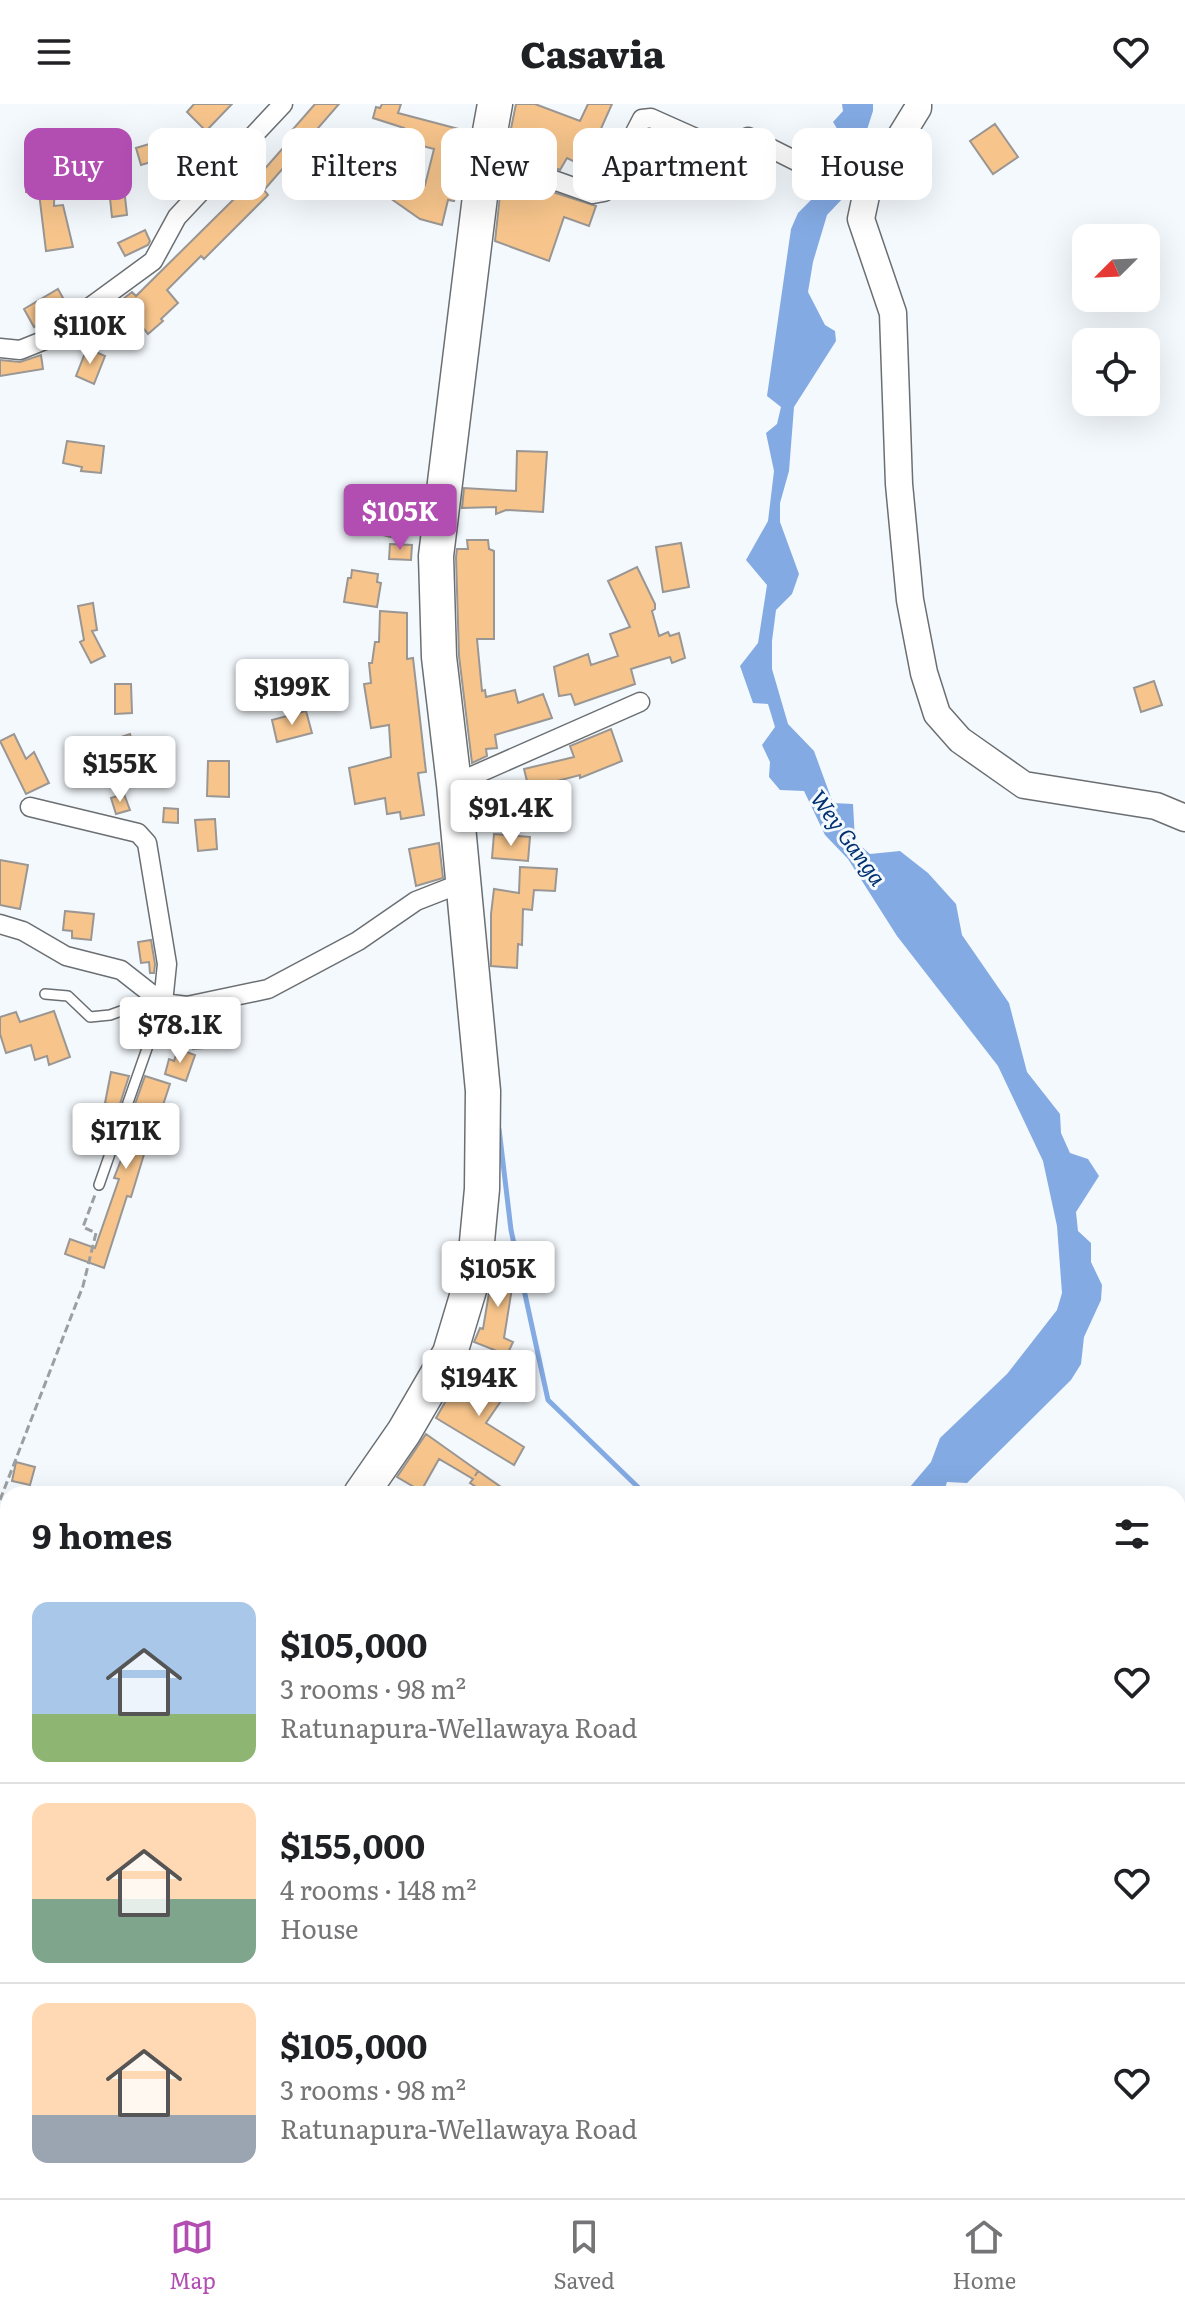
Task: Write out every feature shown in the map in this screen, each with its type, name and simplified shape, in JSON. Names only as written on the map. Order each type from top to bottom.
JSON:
[{"type":"highway","points":[[491,128],[495,104]]},
{"type":"highway","points":[[367,1486],[404,1432],[450,1353],[474,1273],[482,1189],[483,1091],[439,657],[436,556],[480,200]]},
{"type":"street","points":[[0,348],[20,350],[45,340],[153,261],[177,217],[283,104]]},
{"type":"street","points":[[918,104],[867,191],[861,219],[893,313],[899,484],[910,600],[924,673],[937,714],[960,740],[1024,785],[1156,806],[1185,818]]},
{"type":"street","points":[[557,181],[593,194],[604,192],[642,119],[651,118],[734,155],[748,137],[792,159]]},
{"type":"street","points":[[454,784],[640,702]]},
{"type":"street","points":[[30,807],[138,833],[147,843],[167,964],[160,1001]]},
{"type":"street","points":[[0,924],[23,931],[66,956],[121,970],[160,1001],[187,1006],[268,989],[358,941],[416,901],[462,883]]},
{"type":"lane","points":[[45,994],[68,996],[90,1017],[110,1015],[160,1001]]},
{"type":"lane","points":[[99,1185],[160,1001]]},
{"type":"path","points":[[5,1486],[83,1286],[96,1233],[83,1227],[99,1185]]},
{"type":"water","points":[[842,104],[873,104],[868,128],[837,128],[833,122],[843,111]]},
{"type":"water","name":"Wey Ganga","points":[[811,200],[841,200],[827,215],[808,292],[825,325],[835,331],[836,341],[794,407],[789,471],[780,503],[780,522],[799,574],[792,594],[776,610],[772,641],[772,669],[788,724],[814,751],[833,803],[853,804],[855,841],[870,854],[900,851],[928,873],[956,904],[962,935],[1009,1003],[1027,1072],[1060,1114],[1061,1133],[1070,1153],[1088,1159],[1099,1176],[1076,1212],[1078,1231],[1091,1243],[1091,1262],[1102,1285],[1101,1300],[1084,1337],[1081,1364],[1071,1380],[967,1483],[947,1482],[946,1486],[911,1486],[931,1462],[940,1438],[1007,1374],[1057,1310],[1062,1293],[1057,1226],[1043,1161],[998,1066],[897,936],[848,859],[825,835],[804,791],[780,790],[769,777],[770,762],[762,745],[775,727],[768,704],[753,703],[740,666],[758,643],[767,585],[746,560],[768,521],[774,471],[766,433],[777,424],[781,407],[767,396],[791,229],[798,213]]},
{"type":"building","points":[[194,104],[232,104],[209,128],[203,128],[187,112]]},
{"type":"building","points":[[315,104],[339,104],[318,128],[294,128]]},
{"type":"building","points":[[382,104],[401,104],[398,113],[455,128],[441,128],[441,200],[448,200],[442,225],[420,219],[393,200],[425,200],[425,185],[434,149],[425,147],[425,128],[404,128],[373,118],[376,107],[380,108]]},
{"type":"building","points":[[516,104],[535,104],[580,121],[588,104],[612,104],[601,128],[573,128],[573,161],[567,158],[560,170],[557,169],[557,128],[511,128]]},
{"type":"building","points":[[995,124],[1018,157],[993,174],[970,141]]},
{"type":"building","points":[[148,144],[148,163],[141,165],[136,148]]},
{"type":"building","points":[[282,149],[282,169],[266,188],[266,167]]},
{"type":"building","points":[[557,193],[596,206],[589,226],[564,217],[549,261],[495,241],[499,200],[557,200]]},
{"type":"building","points":[[40,200],[54,200],[54,206],[63,205],[73,247],[46,251]]},
{"type":"building","points":[[110,200],[125,200],[127,215],[112,217]]},
{"type":"building","points":[[233,200],[263,200],[204,259],[201,256],[167,290],[178,303],[148,334],[131,313],[122,321],[110,309],[132,292],[136,296]]},
{"type":"building","points":[[145,230],[150,241],[148,245],[125,256],[118,243]]},
{"type":"building","points":[[58,289],[68,307],[34,327],[24,309]]},
{"type":"building","points":[[87,348],[105,356],[94,384],[76,376]]},
{"type":"building","points":[[41,355],[43,369],[0,376],[0,360],[20,362]]},
{"type":"building","points":[[67,441],[104,446],[101,473],[81,471],[82,467],[63,463]]},
{"type":"building","points":[[517,451],[547,452],[543,512],[506,510],[496,514],[496,507],[462,508],[464,488],[516,491]]},
{"type":"building","points":[[385,495],[404,501],[391,537],[371,532],[372,529],[363,526],[370,504],[374,505],[376,499],[382,501]]},
{"type":"building","points":[[467,540],[488,540],[489,549],[494,551],[494,639],[477,639],[482,691],[485,690],[486,697],[515,690],[518,703],[543,694],[552,718],[495,735],[497,748],[486,749],[487,756],[472,763],[459,656],[456,557],[457,549],[468,549]]},
{"type":"building","points":[[681,543],[689,587],[663,592],[656,547]]},
{"type":"building","points":[[390,544],[412,545],[411,560],[389,559]]},
{"type":"building","points":[[637,567],[655,604],[652,611],[659,636],[668,632],[670,636],[679,633],[685,658],[672,663],[670,657],[631,669],[635,684],[575,705],[571,694],[559,696],[554,667],[588,654],[591,665],[618,656],[610,634],[630,627],[608,581]]},
{"type":"building","points":[[352,570],[378,574],[377,582],[381,583],[377,607],[344,602]]},
{"type":"building","points":[[93,603],[97,630],[92,631],[105,656],[91,663],[80,642],[84,640],[78,606]]},
{"type":"building","points":[[380,611],[407,613],[407,659],[413,658],[426,772],[418,773],[424,815],[401,819],[400,812],[387,814],[385,798],[355,804],[349,768],[391,757],[389,725],[371,728],[364,684],[371,683],[369,663],[372,663],[375,642],[379,642]]},
{"type":"building","points":[[1154,681],[1162,705],[1141,712],[1134,688]]},
{"type":"building","points":[[115,684],[131,684],[132,713],[115,714]]},
{"type":"building","points":[[306,711],[312,733],[277,742],[272,720]]},
{"type":"building","points":[[611,729],[622,761],[580,778],[580,775],[557,781],[559,792],[552,794],[555,806],[542,809],[542,813],[494,824],[495,820],[478,822],[476,799],[530,793],[524,769],[574,757],[570,746]]},
{"type":"building","points":[[14,734],[26,759],[34,752],[49,783],[26,794],[0,741]]},
{"type":"building","points":[[130,734],[141,770],[123,775],[112,740]]},
{"type":"building","points":[[208,761],[229,761],[229,797],[207,796]]},
{"type":"building","points":[[124,794],[130,810],[116,814],[111,798]]},
{"type":"building","points":[[164,808],[178,809],[178,823],[163,822]]},
{"type":"building","points":[[215,819],[217,849],[198,851],[195,820]]},
{"type":"building","points":[[494,834],[530,837],[528,861],[492,858]]},
{"type":"building","points":[[439,843],[443,878],[416,886],[409,849]]},
{"type":"building","points":[[0,860],[28,865],[20,909],[0,905]]},
{"type":"building","points":[[520,867],[557,869],[555,891],[534,890],[532,910],[523,909],[522,945],[518,944],[517,968],[491,966],[494,889],[519,893]]},
{"type":"building","points":[[65,911],[94,914],[91,940],[72,938],[72,931],[63,930]]},
{"type":"building","points":[[151,940],[154,973],[150,973],[149,962],[141,963],[138,942]]},
{"type":"building","points":[[54,1011],[70,1057],[49,1065],[47,1056],[35,1060],[31,1045],[6,1053],[0,1034],[0,1017],[16,1012],[20,1022]]},
{"type":"building","points":[[215,1012],[218,1047],[193,1049],[190,1018]]},
{"type":"building","points":[[178,1049],[195,1055],[186,1081],[165,1074],[169,1059],[174,1061]]},
{"type":"building","points":[[111,1072],[129,1076],[119,1107],[105,1103]]},
{"type":"building","points":[[145,1076],[170,1084],[155,1129],[152,1128],[131,1197],[127,1196],[104,1268],[65,1254],[70,1239],[95,1248],[119,1179],[114,1178],[140,1112],[133,1110]]},
{"type":"building","points":[[496,1257],[511,1257],[512,1288],[504,1338],[513,1342],[507,1355],[474,1342],[480,1328],[483,1329],[489,1293],[494,1284]]},
{"type":"building","points":[[459,1378],[481,1391],[489,1379],[507,1392],[486,1423],[524,1447],[514,1465],[436,1418]]},
{"type":"building","points":[[426,1434],[500,1486],[475,1486],[470,1483],[473,1479],[439,1459],[424,1486],[412,1486],[397,1477]]},
{"type":"building","points":[[16,1462],[35,1467],[30,1485],[12,1481]]},
{"type":"waterway","points":[[499,1129],[511,1230],[548,1400],[637,1486]]}]
